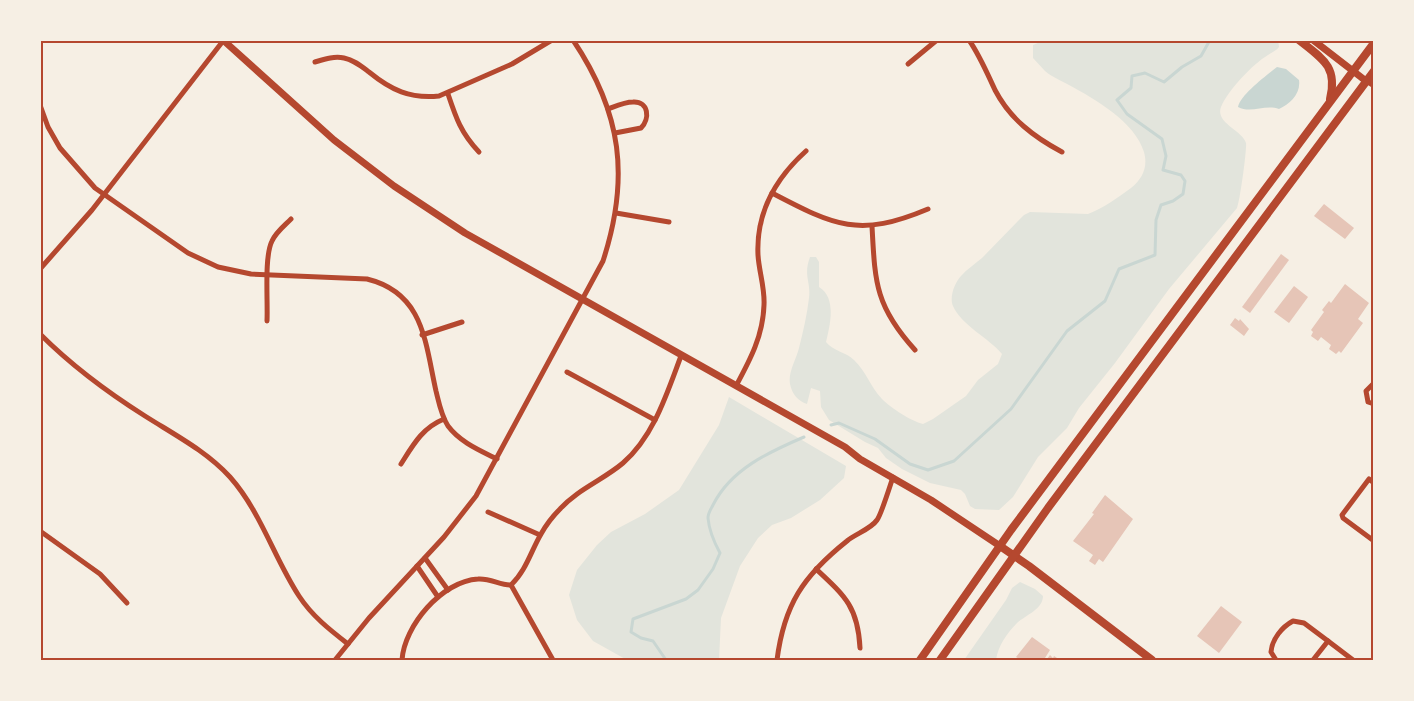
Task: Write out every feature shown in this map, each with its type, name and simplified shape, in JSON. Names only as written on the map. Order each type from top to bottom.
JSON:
[{"type":"main road","points":[[1299,40],[1321,59],[1332,75],[1333,86],[1329,103]]},
{"type":"main road","points":[[920,660],[1000,546],[1374,43]]},
{"type":"main road","points":[[940,660],[1014,555],[1374,71]]},
{"type":"main road","points":[[1000,546],[1152,660]]},
{"type":"street","points":[[315,62],[338,57],[351,60],[394,90],[413,96],[439,96],[448,94],[520,60],[552,40]]},
{"type":"street","points":[[335,660],[476,496],[603,261],[616,213],[618,171],[615,133],[608,108],[589,67],[573,40]]},
{"type":"street","points":[[908,64],[937,40]]},
{"type":"street","points":[[969,40],[1006,108],[1029,132],[1062,152]]},
{"type":"street","points":[[1313,40],[1374,86]]},
{"type":"street","points":[[40,269],[67,241],[223,41],[334,140],[403,192],[465,233],[893,477],[1000,546]]},
{"type":"street","points":[[448,94],[463,134],[479,152]]},
{"type":"street","points":[[608,108],[634,102],[642,105],[647,112],[647,121],[641,128],[615,133]]},
{"type":"street","points":[[40,105],[48,127],[60,148],[95,188],[195,257],[234,271],[268,275],[367,279],[380,282],[396,290],[408,302],[417,317],[444,419],[451,430],[462,439],[497,459]]},
{"type":"street","points":[[736,386],[754,352],[761,329],[764,304],[758,256],[764,212],[782,176],[806,151]]},
{"type":"street","points":[[772,193],[826,220],[846,224],[872,226],[907,218],[928,209]]},
{"type":"street","points":[[616,213],[669,222]]},
{"type":"street","points":[[267,321],[271,244],[277,233],[291,219]]},
{"type":"street","points":[[872,226],[876,275],[881,299],[889,318],[915,350]]},
{"type":"street","points":[[422,335],[462,322]]},
{"type":"street","points":[[40,334],[90,378],[118,399],[200,450],[230,477],[250,504],[298,595],[315,617],[348,644]]},
{"type":"street","points":[[511,585],[525,567],[540,535],[561,508],[577,494],[622,464],[651,430],[681,356]]},
{"type":"street","points":[[567,372],[655,420]]},
{"type":"street","points":[[1374,383],[1366,391],[1368,402],[1374,404]]},
{"type":"street","points":[[401,464],[420,434],[434,423],[444,419]]},
{"type":"street","points":[[777,660],[779,639],[788,611],[805,581],[828,556],[878,520],[893,477]]},
{"type":"street","points":[[1374,483],[1369,479],[1342,515],[1374,541]]},
{"type":"street","points":[[488,512],[540,535]]},
{"type":"street","points":[[40,531],[100,574],[127,603]]},
{"type":"street","points":[[424,558],[448,590]]},
{"type":"street","points":[[417,566],[438,597]]},
{"type":"street","points":[[816,570],[837,589],[852,608],[859,631],[860,648]]},
{"type":"street","points":[[402,660],[409,635],[429,605],[448,590],[464,582],[479,579],[511,585]]},
{"type":"street","points":[[511,585],[553,660]]},
{"type":"street","points":[[1276,660],[1271,652],[1274,641],[1293,621],[1304,623],[1353,660]]},
{"type":"street","points":[[1313,660],[1328,641]]},
{"type":"shaded area","points":[[1045,40],[1278,40],[1279,47],[1242,78],[1221,107],[1222,118],[1244,138],[1246,143],[1237,208],[1169,289],[1079,408],[1067,428],[1038,457],[1013,497],[999,510],[975,509],[970,506],[961,490],[930,483],[902,469],[886,458],[878,448],[829,420],[821,407],[820,391],[811,388],[807,404],[801,401],[792,391],[790,375],[807,311],[808,264],[810,257],[816,257],[819,262],[819,287],[828,298],[831,312],[826,342],[854,360],[886,403],[923,424],[933,419],[966,396],[978,380],[998,364],[1002,354],[962,319],[953,306],[953,290],[961,276],[1024,215],[1030,212],[1088,214],[1115,199],[1139,180],[1144,172],[1145,163],[1144,152],[1139,141],[1113,112],[1048,73],[1033,58],[1033,45]]},
{"type":"shaded area","points":[[1277,67],[1286,69],[1299,80],[1298,90],[1291,101],[1279,109],[1248,110],[1238,107],[1249,91]]},
{"type":"shaded area","points":[[729,397],[846,466],[844,478],[820,500],[791,518],[772,525],[758,538],[740,566],[721,618],[719,660],[627,660],[593,641],[577,620],[569,595],[577,570],[611,532],[645,514],[679,490],[719,425]]},
{"type":"shaded area","points":[[1020,582],[1035,589],[1043,596],[1040,605],[1010,631],[1001,645],[996,660],[964,660],[1012,588]]},
{"type":"building","points":[[1324,204],[1354,228],[1345,239],[1314,216]]},
{"type":"building","points":[[1281,254],[1289,260],[1250,313],[1242,307]]},
{"type":"building","points":[[1345,284],[1369,303],[1358,319],[1363,323],[1341,353],[1339,351],[1336,354],[1329,349],[1331,345],[1321,337],[1318,341],[1311,336],[1313,332],[1311,330],[1324,312],[1322,310],[1329,301],[1331,303]]},
{"type":"building","points":[[1294,286],[1308,297],[1289,323],[1274,312]]},
{"type":"building","points":[[1235,318],[1239,321],[1240,319],[1249,329],[1244,336],[1230,325]]},
{"type":"building","points":[[1105,495],[1133,519],[1103,562],[1099,559],[1095,565],[1089,561],[1093,555],[1073,541],[1094,514],[1092,513]]},
{"type":"building","points":[[1221,606],[1242,622],[1219,653],[1197,636]]},
{"type":"building","points":[[1032,637],[1050,650],[1045,658],[1047,659],[1050,655],[1060,660],[1021,660],[1016,657]]},
{"type":"waterway","points":[[831,425],[839,423],[875,439],[910,464],[928,470],[954,461],[1011,409],[1067,331],[1105,301],[1119,269],[1155,255],[1156,220],[1161,205],[1183,194],[1185,181],[1181,175],[1163,170],[1166,156],[1162,139],[1127,114],[1117,100],[1131,88],[1132,76],[1145,73],[1164,82],[1182,67],[1201,56],[1210,40]]},
{"type":"waterway","points":[[666,660],[653,641],[631,632],[633,619],[686,599],[698,590],[713,569],[720,553],[712,536],[708,518],[721,492],[730,481],[752,463],[804,437]]}]
